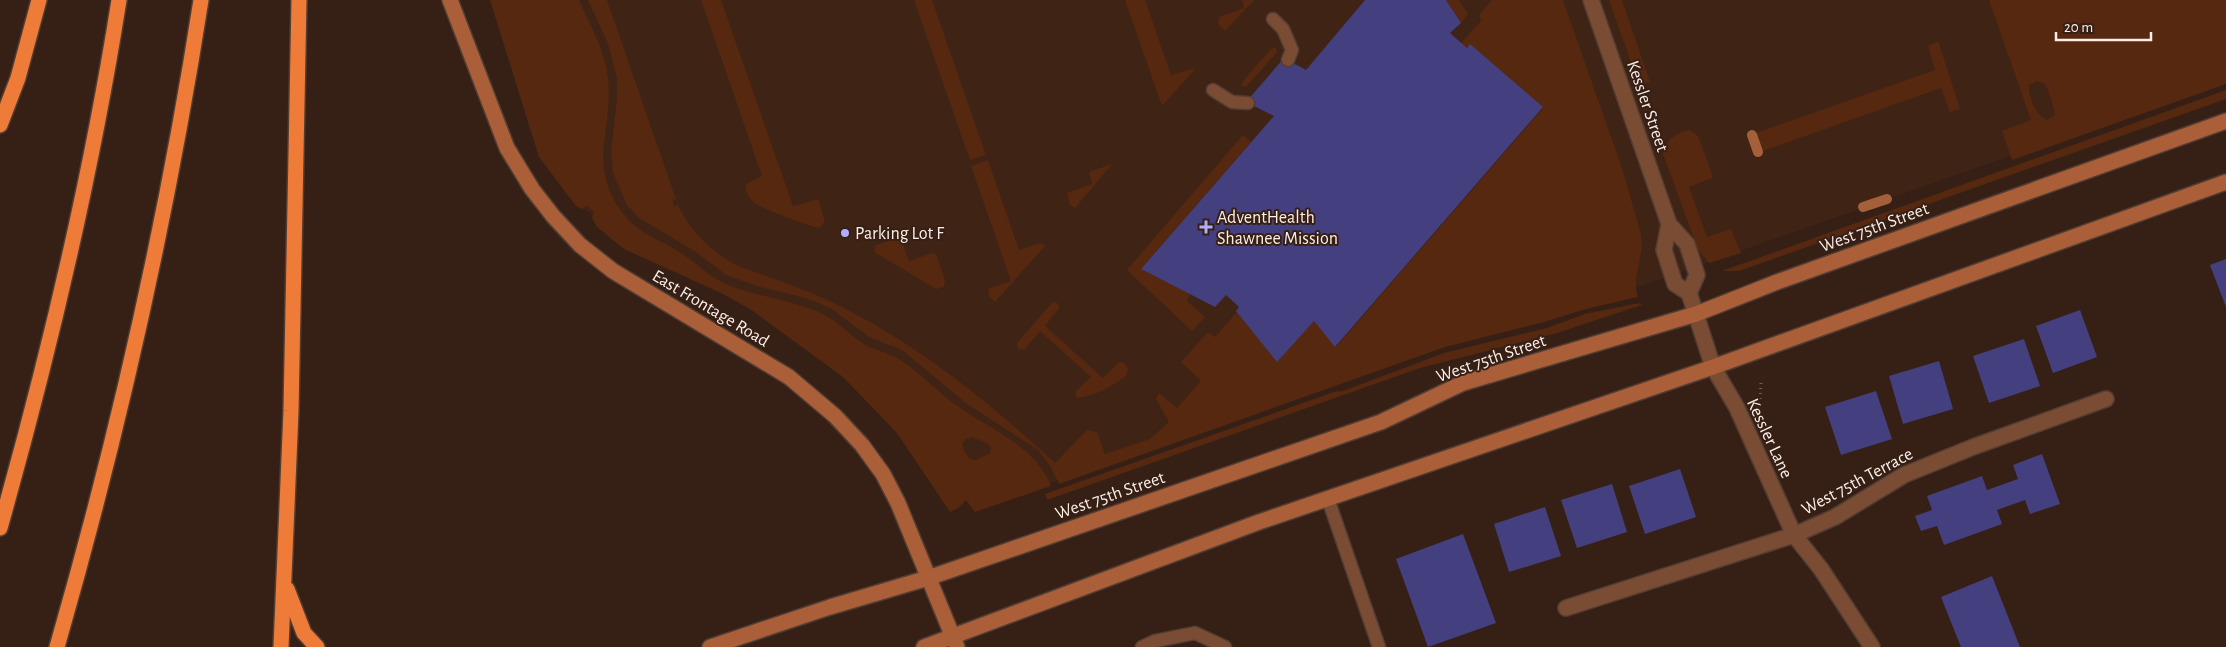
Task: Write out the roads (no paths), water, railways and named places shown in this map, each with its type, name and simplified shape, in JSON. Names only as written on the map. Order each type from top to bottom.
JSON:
[{"type":"highway","points":[[0,125],[18,78],[39,0]]},
{"type":"highway","points":[[0,528],[24,444],[77,225],[105,89],[119,0]]},
{"type":"highway","points":[[57,647],[111,442],[153,261],[184,106],[202,0]]},
{"type":"highway","points":[[281,647],[291,411],[299,0]]},
{"type":"highway","points":[[284,584],[304,633],[317,647]]},
{"type":"main road","name":"East Frontage Road","points":[[450,0],[507,148],[532,189],[553,216],[580,245],[613,271],[789,377],[835,416],[862,445],[883,474],[898,503],[955,641]]},
{"type":"main road","name":"West 75th Street","points":[[710,647],[830,607],[928,578],[1381,422],[1463,383],[1696,314],[1777,282],[2226,121]]},
{"type":"main road","points":[[924,647],[955,641],[1328,499],[1713,367],[2226,182]]},
{"type":"street","name":"Kessler Street","points":[[1591,0],[1669,224],[1686,244],[1697,275],[1689,293]]},
{"type":"street","points":[[1669,224],[1664,250],[1669,268],[1675,284],[1689,293],[1696,314]]},
{"type":"street","name":"Kessler Lane","points":[[1696,314],[1713,367],[1737,408],[1794,534],[1822,569],[1872,647]]},
{"type":"street","name":"West 75th Terrace","points":[[1566,608],[1794,534],[1835,517],[1904,475],[1973,446],[2106,399]]},
{"type":"lane","points":[[1273,19],[1283,29],[1292,50],[1288,60]]},
{"type":"lane","points":[[1212,90],[1232,102],[1248,103]]},
{"type":"lane","points":[[1328,499],[1379,647]]},
{"type":"lane","points":[[1142,647],[1155,641],[1195,633],[1225,647]]},
{"type":"waterway","points":[[1752,135],[1758,152]]},
{"type":"waterway","points":[[1863,207],[1887,199]]},
{"type":"place","name":"AdventHealth Shawnee Mission","points":[[1206,227]]},
{"type":"place","name":"Parking Lot F","points":[[845,233]]}]
